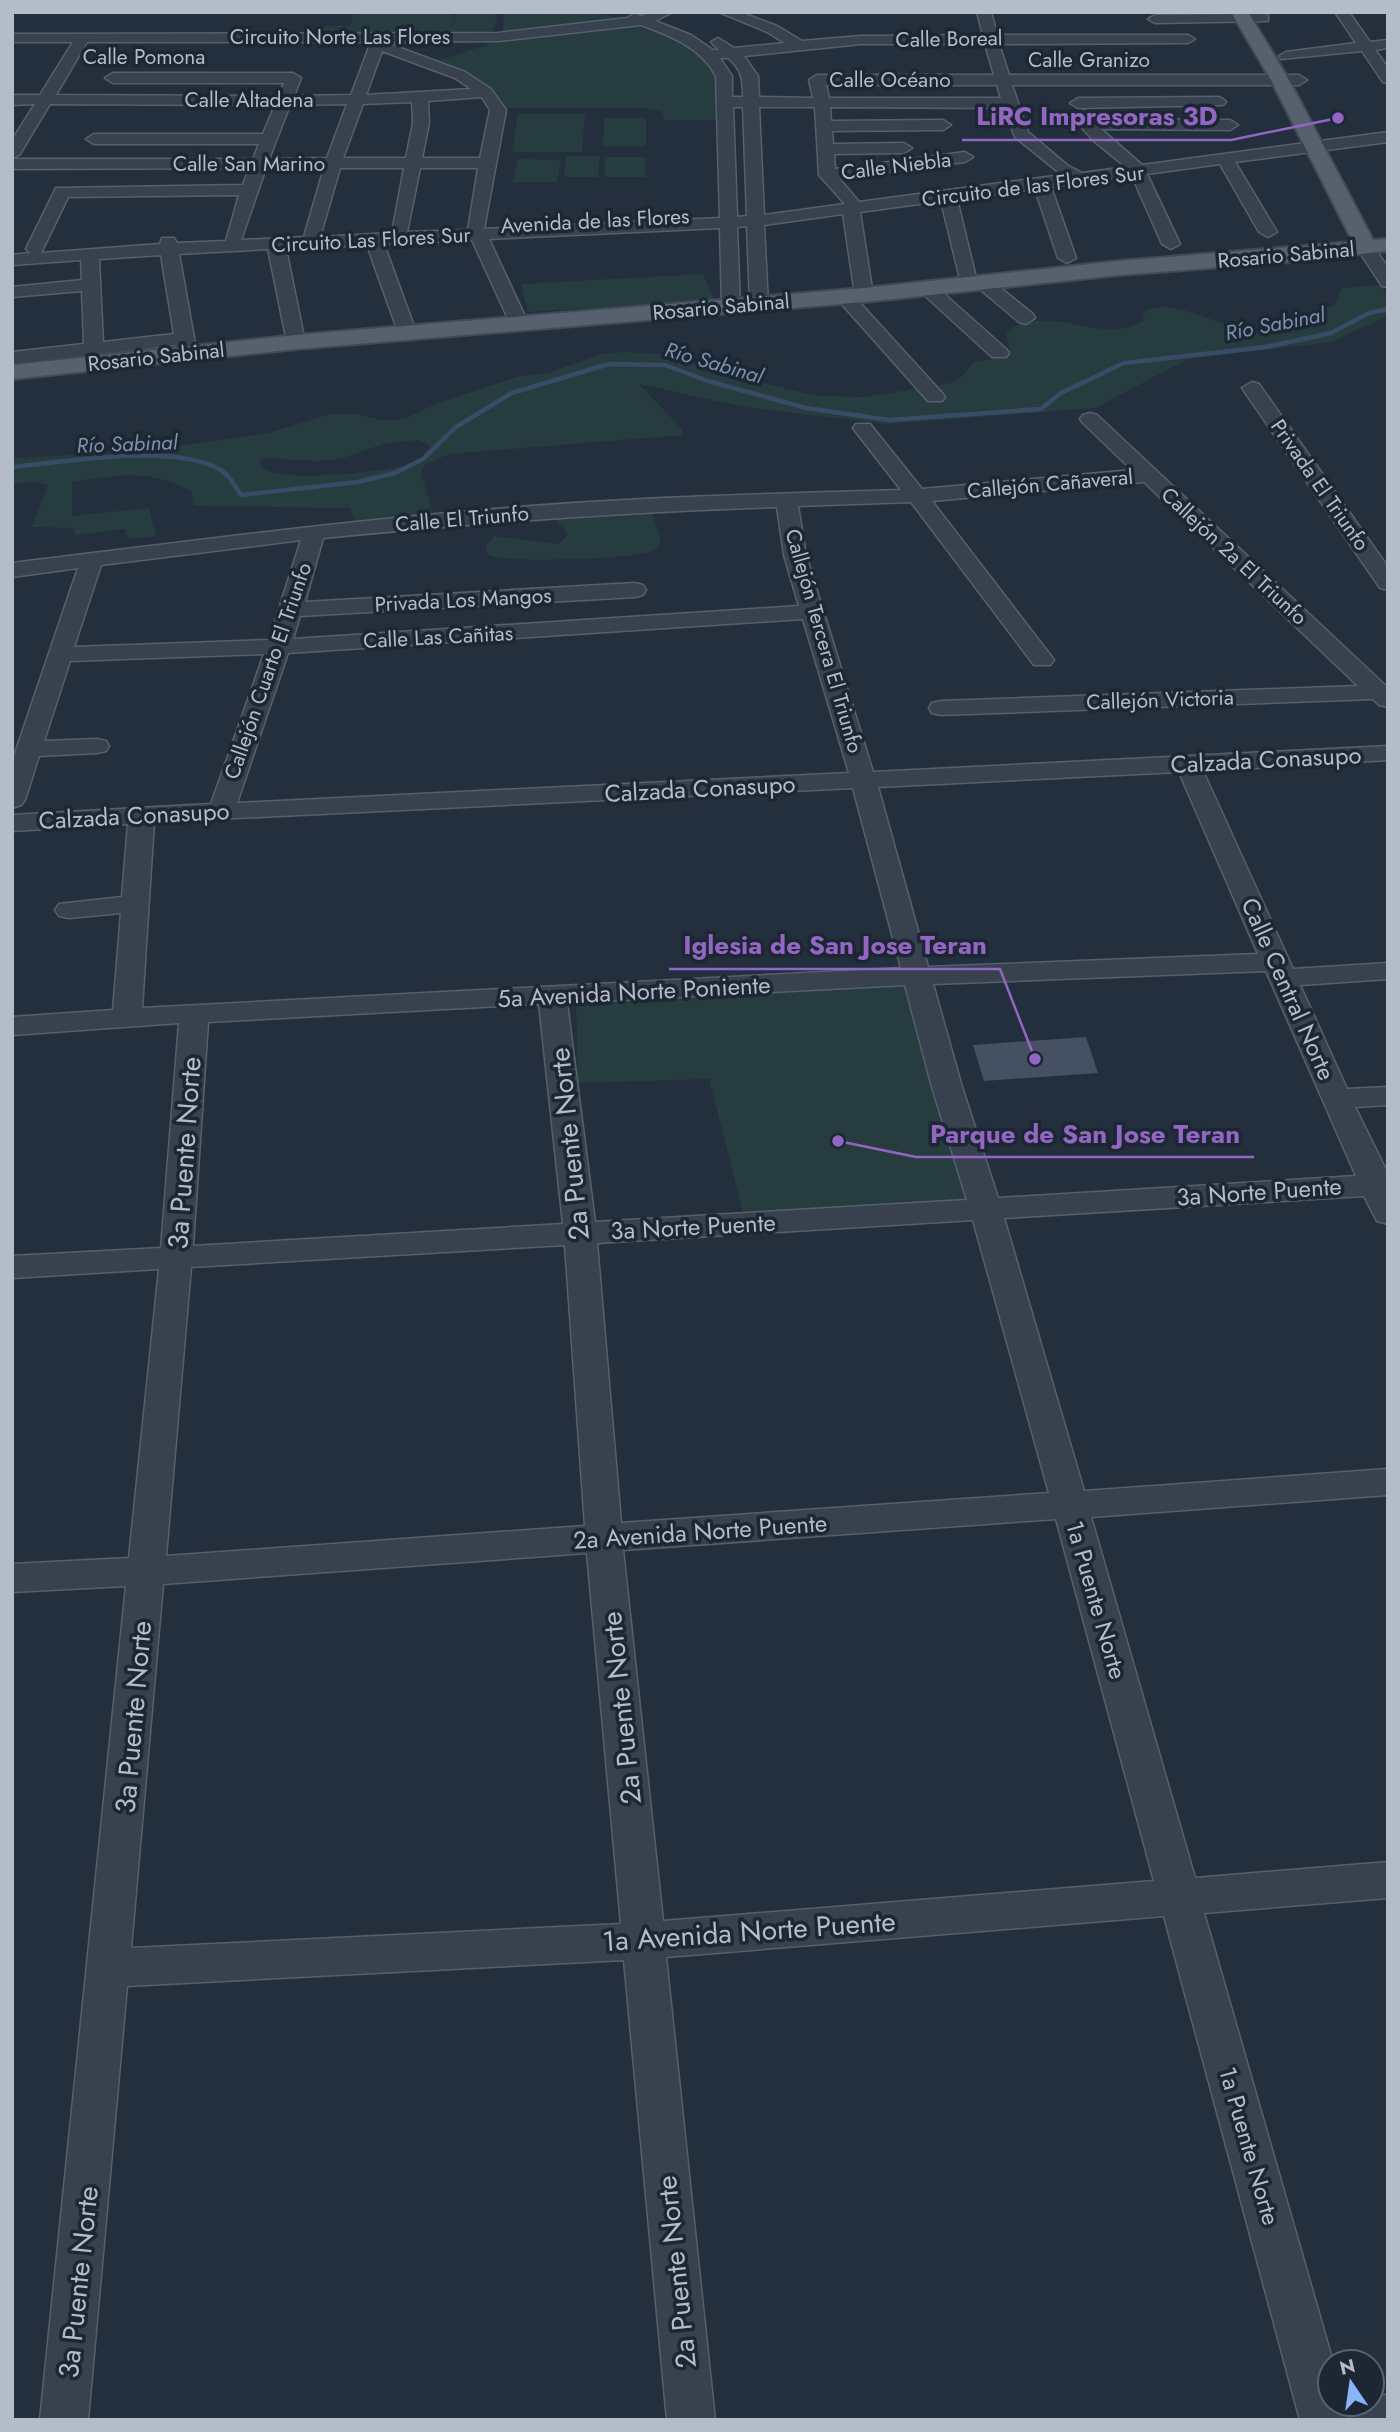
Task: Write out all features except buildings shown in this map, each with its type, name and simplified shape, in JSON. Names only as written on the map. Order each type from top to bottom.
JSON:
[{"type":"main road","points":[[1251,15],[1286,56],[1290,80],[1327,138],[1381,239]]},
{"type":"main road","points":[[1251,15],[1327,138],[1348,165]]},
{"type":"main road","name":"Rosario Sabinal","points":[[12,374],[39,374],[54,369],[186,346],[296,342],[855,296],[1381,239]]},
{"type":"street","points":[[616,12],[651,16],[718,42],[742,62],[750,76],[759,304]]},
{"type":"street","points":[[1342,12],[1388,79]]},
{"type":"street","points":[[735,13],[772,29],[811,54],[822,103],[827,175],[851,205],[855,296],[935,397]]},
{"type":"street","points":[[1141,19],[1251,15]]},
{"type":"street","points":[[651,16],[711,55],[724,76],[731,306]]},
{"type":"street","name":"Circuito Norte Las Flores","points":[[13,39],[498,37],[651,16]]},
{"type":"street","points":[[1179,16],[1230,125]]},
{"type":"street","points":[[989,17],[996,60],[1021,134],[1075,176]]},
{"type":"street","points":[[772,29],[800,25]]},
{"type":"street","name":"Calle Boreal","points":[[711,55],[732,52],[811,54],[924,34],[1193,49]]},
{"type":"street","points":[[357,36],[460,75],[486,92],[498,110],[487,163],[478,231],[519,323]]},
{"type":"street","points":[[12,155],[45,99],[64,78],[77,56],[83,37]]},
{"type":"street","points":[[233,239],[308,37]]},
{"type":"street","points":[[312,236],[333,164],[377,44]]},
{"type":"street","points":[[1286,56],[1388,44]]},
{"type":"street","points":[[99,78],[298,68]]},
{"type":"street","name":"Calle Océano","points":[[817,80],[1290,80]]},
{"type":"street","points":[[1069,80],[1087,124],[1136,168],[1171,244]]},
{"type":"street","name":"Calle Altadena","points":[[12,100],[420,99],[486,92]]},
{"type":"street","points":[[399,231],[421,123],[420,99]]},
{"type":"street","points":[[118,100],[94,139],[268,139]]},
{"type":"street","points":[[725,102],[1010,103]]},
{"type":"street","points":[[1077,103],[1218,102]]},
{"type":"street","points":[[940,103],[943,125],[967,157]]},
{"type":"street","points":[[1087,124],[1230,125]]},
{"type":"street","points":[[823,126],[943,125]]},
{"type":"street","points":[[1101,139],[1230,125]]},
{"type":"street","points":[[1136,168],[1327,138],[1388,137]]},
{"type":"street","name":"Circuito de las Flores Sur","points":[[729,219],[1042,185],[1075,176],[1226,160],[1327,138]]},
{"type":"street","points":[[825,149],[967,157]]},
{"type":"street","name":"Calle Niebla","points":[[827,175],[967,157]]},
{"type":"street","points":[[1226,160],[1268,232]]},
{"type":"street","name":"Calle San Marino","points":[[12,164],[487,163]]},
{"type":"street","points":[[851,205],[1075,176]]},
{"type":"street","points":[[1042,185],[1067,258]]},
{"type":"street","points":[[35,249],[62,192],[249,190]]},
{"type":"street","points":[[948,197],[975,283],[1026,318]]},
{"type":"street","name":"Circuito Las Flores Sur","points":[[12,251],[374,240],[478,231],[729,219]]},
{"type":"street","name":"Avenida de las Flores","points":[[168,246],[233,239],[399,231],[478,231]]},
{"type":"street","points":[[1381,239],[1388,282]]},
{"type":"street","points":[[374,240],[407,332]]},
{"type":"street","points":[[276,244],[296,342]]},
{"type":"street","points":[[12,358],[94,348],[186,346],[168,246]]},
{"type":"street","name":"Circuito Las Flores Sur","points":[[12,260],[90,256],[168,246]]},
{"type":"street","points":[[90,256],[94,348]]},
{"type":"street","points":[[12,292],[90,285]]},
{"type":"street","points":[[927,288],[999,354]]},
{"type":"street","name":"Privada El Triunfo","points":[[1252,388],[1388,583]]},
{"type":"street","name":"Callejón 2a El Triunfo","points":[[1090,419],[1384,697]]},
{"type":"street","points":[[863,428],[984,581],[1042,660]]},
{"type":"street","name":"Callejón Cañaveral","points":[[915,496],[1147,475]]},
{"type":"street","name":"Calle El Triunfo","points":[[12,570],[314,532],[507,514],[915,496]]},
{"type":"street","name":"Callejón Tercera El Triunfo","points":[[786,500],[795,555],[864,782]]},
{"type":"street","name":"Callejón Cuarto El Triunfo","points":[[222,810],[276,647],[291,610],[314,532]]},
{"type":"street","points":[[12,800],[63,653],[91,561]]},
{"type":"street","name":"Privada Los Mangos","points":[[291,610],[635,590]]},
{"type":"street","name":"Calle Las Cañitas","points":[[63,653],[276,647],[813,612]]},
{"type":"street","name":"Callejón Victoria","points":[[941,708],[1384,697]]},
{"type":"street","points":[[30,749],[97,746]]},
{"type":"street","name":"Calzada Conasupo","points":[[12,823],[222,810],[864,782],[1388,753]]},
{"type":"street","name":"Calle Central Norte","points":[[1188,765],[1337,1099],[1381,1184],[1388,1214]]},
{"type":"street","name":"1a Puente Norte","points":[[864,782],[947,1087],[986,1211],[1070,1506],[1325,2420]]},
{"type":"street","points":[[122,1018],[142,815]]},
{"type":"street","points":[[69,909],[135,904]]},
{"type":"street","name":"5a Avenida Norte Poniente","points":[[12,1027],[122,1018],[917,976],[1280,970],[1388,971]]},
{"type":"street","name":"2a Puente Norte","points":[[552,996],[580,1233],[604,1539],[691,2420]]},
{"type":"street","name":"3a Puente Norte","points":[[64,2420],[176,1258],[194,1014]]},
{"type":"street","points":[[1337,1099],[1388,1096]]},
{"type":"street","name":"3a Norte Puente","points":[[12,1267],[986,1211],[1381,1184]]},
{"type":"street","name":"2a Avenida Norte Puente","points":[[12,1578],[147,1571],[1388,1482]]},
{"type":"street","name":"1a Avenida Norte Puente","points":[[109,1968],[644,1941],[1388,1880]]},
{"type":"street","points":[[1373,2420],[1388,2419]]},
{"type":"green space","points":[[354,12],[455,12],[451,26],[457,12],[498,12],[494,30],[479,35],[322,35],[319,26],[350,26]]},
{"type":"green space","points":[[504,12],[600,12],[620,20],[509,34],[503,31]]},
{"type":"green space","points":[[633,25],[693,49],[711,65],[716,86],[716,120],[664,120],[662,112],[645,108],[503,108],[435,62],[504,39]]},
{"type":"green space","points":[[518,114],[585,114],[582,152],[512,152]]},
{"type":"green space","points":[[604,118],[646,118],[646,146],[603,147]]},
{"type":"green space","points":[[566,156],[600,156],[598,177],[564,177]]},
{"type":"green space","points":[[605,157],[645,157],[645,177],[605,177]]},
{"type":"green space","points":[[518,159],[561,160],[557,182],[513,182]]},
{"type":"green space","points":[[703,274],[715,301],[528,312],[521,284]]},
{"type":"green space","points":[[1381,285],[1388,299],[1388,316],[1331,342],[1188,359],[1095,408],[887,424],[744,407],[639,384],[681,428],[683,435],[449,454],[426,464],[421,471],[433,515],[356,523],[350,508],[194,506],[191,491],[145,476],[119,476],[72,482],[72,516],[149,508],[156,536],[128,539],[125,529],[75,535],[73,528],[32,527],[48,485],[36,482],[12,484],[12,458],[136,452],[268,433],[331,414],[355,414],[382,420],[404,419],[438,403],[520,376],[548,373],[602,354],[625,352],[674,355],[734,376],[816,396],[865,397],[951,383],[961,377],[974,362],[998,358],[1010,352],[1006,332],[1022,323],[1057,322],[1110,329],[1128,327],[1145,320],[1142,314],[1152,308],[1165,307],[1239,329],[1262,331],[1294,323],[1334,305],[1342,288]],"holes":[[[418,440],[430,445],[424,455],[410,463],[359,473],[282,474],[267,470],[259,462],[263,458],[318,461],[341,459],[383,444]]]},
{"type":"green space","points":[[648,511],[653,515],[661,541],[649,552],[618,557],[566,559],[515,559],[487,554],[486,546],[494,536],[559,544],[568,534],[552,516]]},
{"type":"green space","points":[[907,984],[967,1200],[743,1212],[709,1079],[578,1083],[576,1003]]},
{"type":"waterway","name":"Río Sabinal","points":[[12,467],[119,456],[176,457],[221,470],[241,495],[358,482],[395,473],[423,459],[456,427],[512,393],[609,364],[665,365],[708,381],[806,408],[889,420],[1041,409],[1061,393],[1124,363],[1266,347],[1331,333],[1369,313],[1388,309]]},
{"type":"place","name":"LiRC Impresoras 3D","points":[[1338,118]]},
{"type":"place","name":"Iglesia de San Jose Teran","points":[[1035,1059]]},
{"type":"place","name":"Parque de San Jose Teran","points":[[838,1141]]}]
